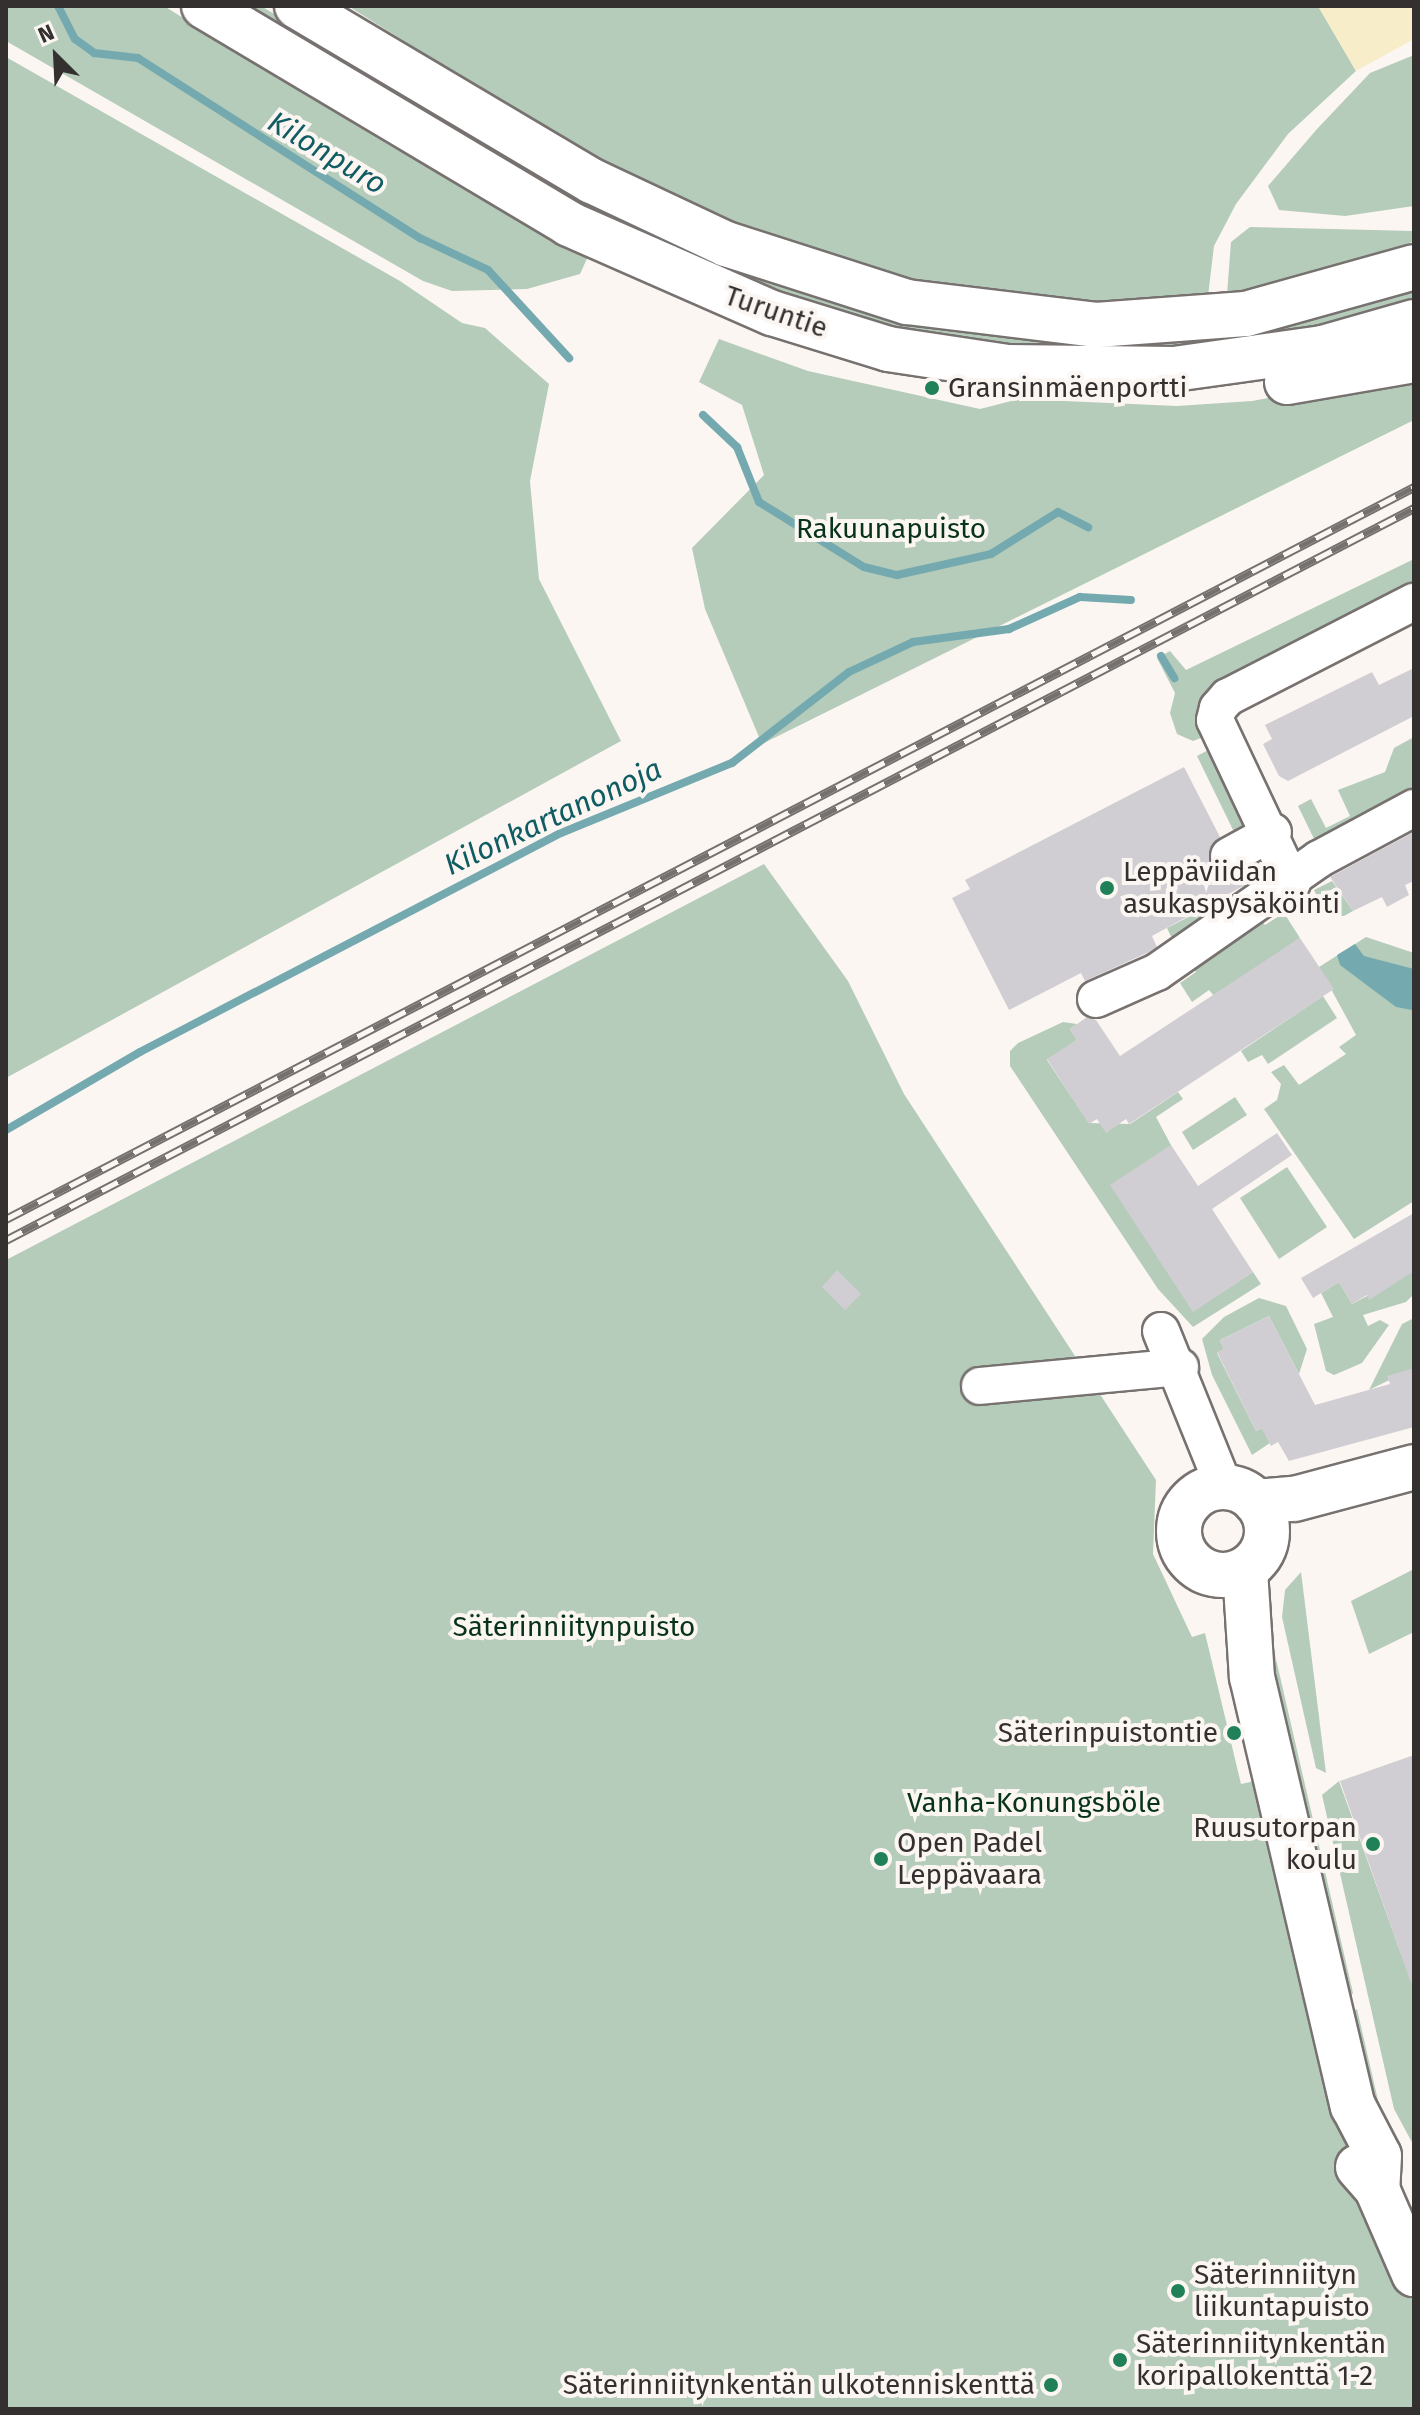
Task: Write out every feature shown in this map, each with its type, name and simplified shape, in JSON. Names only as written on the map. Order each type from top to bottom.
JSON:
[{"type":"main road","name":"Turuntie","points":[[204,6],[569,224],[772,313],[888,349],[995,365],[1174,369],[1323,348],[1414,322]]},
{"type":"main road","name":"Turuntie","points":[[297,6],[592,181],[726,244],[907,302],[1006,319],[1111,324],[1246,314],[1414,267]]},
{"type":"main road","points":[[1174,369],[1261,385],[1414,360]]},
{"type":"main road","points":[[1414,1467],[1294,1499],[1202,1492],[1182,1515],[1180,1539],[1199,1568],[1252,1677],[1353,2106],[1379,2156],[1377,2189],[1414,2274]]},
{"type":"main road","points":[[1240,1494],[1267,1523],[1255,1557],[1252,1677]]},
{"type":"main road","points":[[1199,1568],[1220,1575],[1255,1557],[1414,1495]]},
{"type":"street","points":[[1292,883],[1273,832],[1215,720],[1228,697],[1414,602]]},
{"type":"street","points":[[1096,999],[1157,972],[1292,883],[1319,859],[1414,808]]},
{"type":"street","points":[[1229,856],[1273,832]]},
{"type":"street","points":[[1161,1331],[1240,1494]]},
{"type":"street","points":[[980,1386],[1180,1367]]},
{"type":"green space","points":[[6,6],[164,6],[392,147],[590,252],[580,274],[527,289],[452,291],[423,281],[6,41]]},
{"type":"green space","points":[[240,6],[261,6],[385,81],[708,255],[802,293],[882,315],[998,337],[1089,343],[1258,331],[1414,287],[1414,301],[1322,327],[1192,350],[993,347],[873,323],[795,301],[657,248],[466,144]]},
{"type":"green space","points":[[348,6],[1318,6],[1356,71],[1288,134],[1236,204],[1214,246],[1208,296],[1064,305],[896,283],[708,215],[550,132]]},
{"type":"green space","points":[[1414,55],[1414,206],[1345,216],[1279,210],[1268,186],[1317,129],[1370,73]]},
{"type":"green space","points":[[6,57],[400,281],[462,323],[485,328],[549,384],[530,481],[539,579],[621,741],[6,1078]]},
{"type":"green space","points":[[1250,227],[1414,231],[1414,241],[1358,269],[1227,294],[1231,242]]},
{"type":"green space","name":"Rakuunapuisto","points":[[719,339],[808,371],[980,409],[1019,399],[1177,406],[1252,401],[1414,370],[1414,420],[762,744],[705,609],[692,548],[764,475],[742,405],[699,382]]},
{"type":"green space","points":[[1414,559],[1414,584],[1211,688],[1197,710],[1206,736],[1193,741],[1177,734],[1170,713],[1175,693],[1157,658],[1170,651],[1186,670]]},
{"type":"green space","points":[[1414,737],[1414,790],[1316,843],[1298,806],[1311,799],[1326,828],[1350,816],[1338,790],[1385,772],[1394,748]]},
{"type":"green space","points":[[1212,748],[1251,826],[1235,834],[1197,756]]},
{"type":"green space","points":[[1264,861],[1270,874],[1183,930],[1180,944],[1091,986],[1174,943],[1167,928],[1245,888],[1239,874]]},
{"type":"green space","name":"Säterinniitynpuisto","points":[[764,864],[848,981],[904,1094],[1156,1480],[1153,1554],[1192,1637],[1205,1633],[1241,1784],[1255,1781],[1316,2003],[1363,2219],[1380,2236],[1414,2304],[1414,2409],[6,2409],[6,1260]]},
{"type":"green space","points":[[1332,881],[1353,911],[1344,916],[1326,915],[1314,890]]},
{"type":"green space","points":[[1284,913],[1300,938],[1214,996],[1209,990],[1192,1002],[1180,983],[1196,972],[1191,964],[1261,919],[1265,925]]},
{"type":"green space","points":[[1366,937],[1414,953],[1414,1201],[1354,1239],[1264,1109],[1277,1100],[1281,1084],[1271,1072],[1284,1065],[1299,1085],[1346,1054],[1339,1047],[1356,1035],[1319,967]]},
{"type":"green space","points":[[1323,996],[1337,1018],[1268,1064],[1262,1055],[1248,1062],[1241,1051]]},
{"type":"green space","points":[[1063,1022],[1077,1024],[1070,1029],[1077,1040],[1047,1060],[1089,1123],[1130,1124],[1178,1092],[1183,1099],[1156,1117],[1171,1145],[1193,1311],[1253,1272],[1261,1284],[1193,1327],[1158,1289],[1010,1066],[1010,1051],[1018,1043]]},
{"type":"green space","points":[[1235,1097],[1247,1115],[1193,1150],[1182,1132]]},
{"type":"green space","points":[[1287,1167],[1327,1227],[1279,1259],[1240,1198]]},
{"type":"green space","points":[[1414,1271],[1414,1294],[1406,1302],[1363,1315],[1368,1326],[1380,1320],[1389,1325],[1362,1363],[1334,1375],[1326,1371],[1314,1324],[1333,1317],[1321,1293],[1339,1282],[1352,1304]]},
{"type":"green space","points":[[1259,1298],[1286,1306],[1307,1349],[1299,1374],[1269,1316],[1220,1340],[1224,1349],[1217,1353],[1256,1431],[1263,1428],[1270,1443],[1252,1455],[1212,1375],[1202,1339],[1224,1317]]},
{"type":"green space","points":[[1414,1318],[1414,1368],[1369,1390],[1402,1324]]},
{"type":"green space","points":[[1414,1569],[1414,1632],[1369,1654],[1351,1601]]},
{"type":"green space","points":[[1301,1572],[1326,1773],[1316,1768],[1282,1617],[1285,1590]]},
{"type":"green space","points":[[1270,1633],[1353,1993],[1347,2001],[1350,2013],[1357,2009],[1383,2122],[1377,2125],[1352,2039],[1260,1635]]},
{"type":"green space","points":[[1339,1781],[1401,1954],[1414,1950],[1414,2146],[1394,2109],[1322,1795]]},
{"type":"sand","points":[[1318,6],[1414,6],[1414,39],[1356,71]]},
{"type":"water","points":[[1355,944],[1364,956],[1414,969],[1412,1010],[1396,1007],[1340,965],[1337,955]]},
{"type":"building","points":[[1414,668],[1414,716],[1288,781],[1279,776],[1263,744],[1272,739],[1265,725],[1372,672],[1379,685]]},
{"type":"building","name":"Leppäviidan asukaspysäköinti","points":[[1184,767],[1220,837],[1211,846],[1210,865],[1219,874],[1239,874],[1245,885],[1152,936],[1157,947],[1149,952],[1085,981],[1081,973],[1009,1010],[952,898],[970,889],[965,880]]},
{"type":"building","points":[[1414,832],[1414,881],[1405,885],[1409,895],[1387,907],[1382,897],[1353,911],[1330,877]]},
{"type":"building","points":[[1300,938],[1334,989],[1129,1124],[1126,1119],[1106,1133],[1097,1119],[1089,1124],[1047,1059],[1077,1040],[1070,1029],[1087,1017],[1096,1020],[1120,1056]]},
{"type":"building","points":[[1277,1133],[1292,1155],[1212,1209],[1253,1272],[1193,1312],[1110,1185],[1171,1145],[1198,1186]]},
{"type":"building","points":[[1414,1213],[1414,1271],[1369,1300],[1367,1295],[1352,1304],[1339,1282],[1313,1298],[1301,1278]]},
{"type":"building","points":[[837,1270],[861,1294],[845,1310],[822,1287]]},
{"type":"building","points":[[1269,1316],[1315,1405],[1390,1384],[1387,1376],[1414,1368],[1414,1427],[1289,1461],[1278,1442],[1271,1446],[1262,1429],[1256,1431],[1217,1352],[1224,1349],[1220,1340]]},
{"type":"building","points":[[1414,1755],[1414,1983],[1411,1983],[1340,1781]]},
{"type":"waterway","name":"Kilonpuro","points":[[58,6],[75,39],[94,53],[138,58],[420,238],[488,270],[569,358]]},
{"type":"waterway","name":"Kilonpuro","points":[[703,415],[737,447],[759,502],[864,567],[897,575],[991,554],[1058,512],[1088,527]]},
{"type":"waterway","name":"Kilonkartanonoja","points":[[6,1130],[140,1052],[561,833],[732,763],[849,672],[913,642],[1009,629],[1080,597],[1131,600]]},
{"type":"waterway","points":[[1161,656],[1174,678]]},
{"type":"railway","points":[[6,1219],[1414,487]]},
{"type":"railway","points":[[6,1240],[1414,508]]},
{"type":"place","name":"Gransinmäenportti","points":[[932,388]]},
{"type":"place","name":"Leppäviidan asukaspysäköinti","points":[[1107,888]]},
{"type":"place","name":"Säterinpuistontie","points":[[1234,1733]]},
{"type":"place","name":"Ruusutorpan koulu","points":[[1373,1844]]},
{"type":"place","name":"Open Padel Leppävaara","points":[[881,1859]]},
{"type":"place","name":"Säterinniityn liikuntapuisto","points":[[1178,2291]]},
{"type":"place","name":"Säterinniitynkentän koripallokenttä 1-2","points":[[1120,2360]]},
{"type":"place","name":"Säterinniitynkentän ulkotenniskenttä","points":[[1051,2385]]},
{"type":"park label","name":"Vanha-Konungsböle","points":[[1034,1803]]}]
